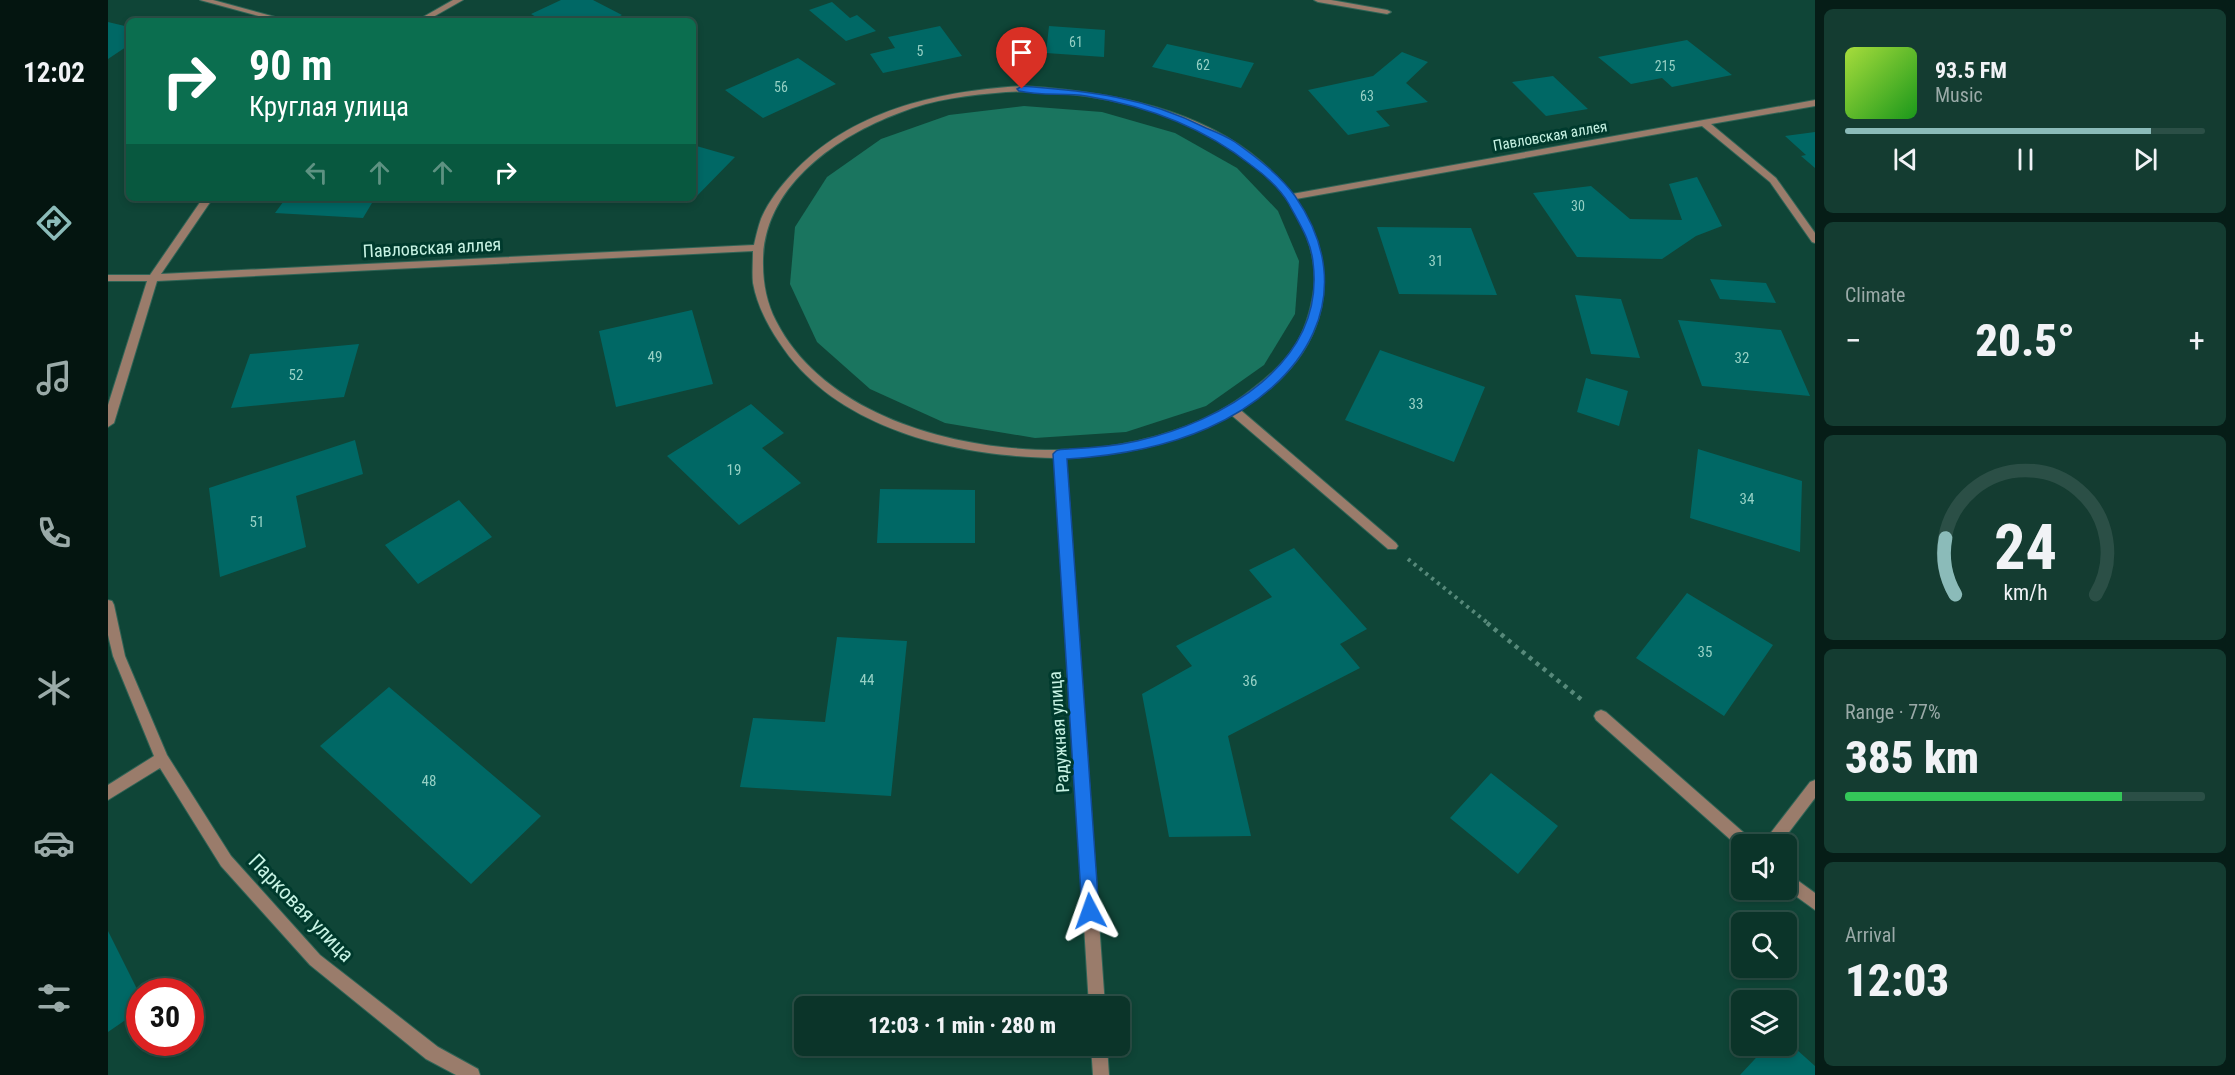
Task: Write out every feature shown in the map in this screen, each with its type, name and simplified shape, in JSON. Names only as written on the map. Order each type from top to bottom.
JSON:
[{"type":"street","points":[[204,0],[274,18]]},
{"type":"street","points":[[426,18],[459,0]]},
{"type":"street","points":[[1318,0],[1387,12]]},
{"type":"street","points":[[1022,89],[1085,93],[1127,101],[1176,116],[1229,143],[1273,177],[1291,197],[1313,239],[1319,261],[1320,284],[1317,306],[1310,329],[1297,351],[1281,372],[1233,410],[1192,429],[1136,446],[1060,454],[1017,453],[974,448],[933,439],[895,425],[861,409],[831,390],[806,368],[786,345],[771,321],[761,297],[757,272],[758,248],[763,225],[773,203],[798,170],[824,147],[848,132],[900,109],[929,101],[990,91],[1022,89]]},
{"type":"street","name":"Павловская аллея","points":[[1291,197],[1815,103]]},
{"type":"street","points":[[1705,124],[1773,180],[1815,240]]},
{"type":"street","points":[[108,423],[153,278],[206,201]]},
{"type":"street","name":"Павловская аллея","points":[[108,278],[153,278],[758,248]]},
{"type":"street","points":[[1233,410],[1392,546]]},
{"type":"street","name":"Радужная улица","points":[[1060,454],[1096,996]]},
{"type":"street","name":"Парковая улица","points":[[108,604],[119,656],[162,759],[226,861],[315,960],[432,1053],[472,1075]]},
{"type":"street","points":[[1601,716],[1735,834]]},
{"type":"street","points":[[108,793],[162,759]]},
{"type":"street","points":[[1779,834],[1815,788]]},
{"type":"street","points":[[1797,888],[1815,903]]},
{"type":"street","points":[[1100,1056],[1101,1075]]},
{"type":"path","points":[[1392,546],[1601,716]]},
{"type":"green space","points":[[1024,106],[1102,112],[1175,133],[1237,168],[1278,211],[1299,261],[1295,314],[1264,365],[1206,406],[1126,432],[1035,438],[945,423],[870,389],[817,342],[790,284],[795,227],[827,177],[881,139],[949,115]]},
{"type":"building","points":[[561,0],[593,0],[622,15],[616,18],[538,18],[531,14]]},
{"type":"building","points":[[832,2],[850,18],[857,15],[876,31],[846,41],[809,10]]},
{"type":"building","points":[[108,22],[126,26],[126,47],[108,59]]},
{"type":"building","points":[[940,26],[962,56],[883,73],[870,54],[895,48],[888,37]]},
{"type":"building","points":[[1049,26],[1105,30],[1104,57],[1046,53]]},
{"type":"building","points":[[1687,40],[1732,75],[1672,87],[1662,78],[1631,84],[1598,57]]},
{"type":"building","points":[[1167,44],[1254,63],[1241,88],[1152,67]]},
{"type":"building","points":[[1402,52],[1428,62],[1406,83],[1428,102],[1376,111],[1390,126],[1348,135],[1308,90],[1373,76]]},
{"type":"building","points":[[798,58],[836,84],[763,118],[725,90]]},
{"type":"building","points":[[1553,76],[1588,109],[1546,116],[1512,82]]},
{"type":"building","points":[[1815,132],[1815,168],[1801,156],[1806,155],[1785,136]]},
{"type":"building","points":[[696,146],[735,157],[696,197]]},
{"type":"building","points":[[1697,177],[1722,226],[1696,236],[1662,259],[1577,257],[1533,193],[1591,186],[1630,219],[1682,220],[1669,184]]},
{"type":"building","points":[[284,201],[373,201],[363,218],[275,213]]},
{"type":"building","points":[[1377,227],[1471,228],[1497,295],[1399,294]]},
{"type":"building","points":[[1710,279],[1766,283],[1776,303],[1720,299]]},
{"type":"building","points":[[1575,295],[1621,299],[1640,358],[1591,354]]},
{"type":"building","points":[[692,310],[713,384],[616,407],[599,331]]},
{"type":"building","points":[[1678,320],[1781,330],[1810,396],[1702,386]]},
{"type":"building","points":[[359,344],[344,397],[231,408],[250,354]]},
{"type":"building","points":[[1380,350],[1485,387],[1454,462],[1345,420]]},
{"type":"building","points":[[1586,378],[1628,391],[1619,426],[1577,412]]},
{"type":"building","points":[[751,404],[784,433],[762,448],[801,483],[739,525],[667,456]]},
{"type":"building","points":[[355,440],[363,474],[296,496],[306,547],[220,577],[209,488]]},
{"type":"building","points":[[1698,449],[1802,481],[1800,552],[1690,518]]},
{"type":"building","points":[[880,489],[975,490],[975,543],[877,543]]},
{"type":"building","points":[[459,500],[492,537],[418,584],[385,545]]},
{"type":"building","points":[[1294,548],[1367,629],[1340,644],[1360,668],[1228,736],[1251,836],[1169,837],[1142,694],[1192,666],[1176,646],[1272,597],[1249,570]]},
{"type":"building","points":[[1687,593],[1773,645],[1724,716],[1636,658]]},
{"type":"building","points":[[837,637],[907,641],[891,796],[740,787],[753,718],[825,722]]},
{"type":"building","points":[[389,687],[541,816],[471,884],[320,746]]},
{"type":"building","points":[[1491,773],[1558,826],[1518,874],[1450,818]]},
{"type":"building","points":[[108,931],[132,978],[126,978],[126,1020],[108,1032]]},
{"type":"building","points":[[1797,1050],[1815,1066],[1815,1075],[1740,1075],[1758,1056],[1797,1056]]},
{"type":"route","points":[[1022,89],[1085,93],[1147,106],[1176,116],[1229,143],[1273,177],[1291,197],[1304,218],[1319,261],[1320,284],[1317,306],[1310,329],[1281,372],[1258,392],[1233,410],[1171,437],[1098,452],[1060,454],[1090,911]]}]
